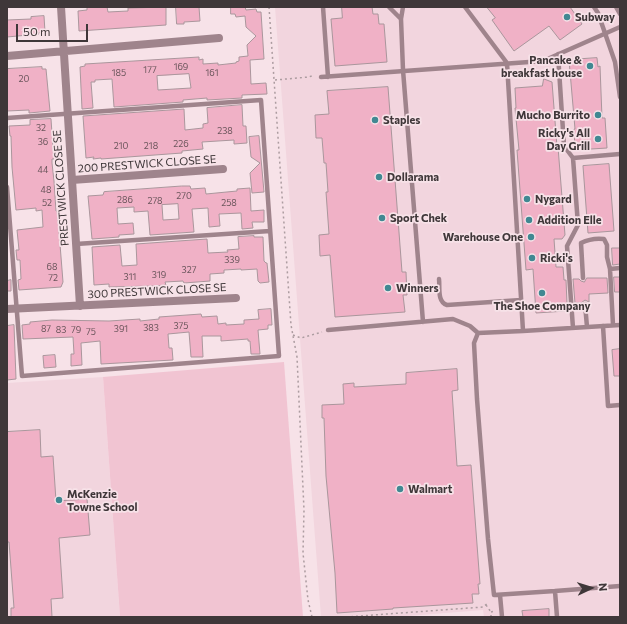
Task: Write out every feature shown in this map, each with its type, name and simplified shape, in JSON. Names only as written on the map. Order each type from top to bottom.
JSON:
[{"type":"street","name":"PRESTWICK CLOSE SE","points":[[61,7],[80,306]]},
{"type":"street","points":[[7,56],[219,38]]},
{"type":"street","name":"200 PRESTWICK CLOSE SE","points":[[72,180],[223,169]]},
{"type":"street","name":"300 PRESTWICK CLOSE SE","points":[[80,306],[236,298]]},
{"type":"street","points":[[7,309],[80,306]]},
{"type":"lane","points":[[323,7],[328,77]]},
{"type":"lane","points":[[389,7],[402,19]]},
{"type":"lane","points":[[403,7],[403,70],[423,322]]},
{"type":"lane","points":[[465,7],[506,63],[523,332]]},
{"type":"lane","points":[[594,7],[598,12],[615,62],[620,97]]},
{"type":"lane","points":[[616,7],[620,14]]},
{"type":"lane","points":[[321,77],[543,61],[620,27]]},
{"type":"lane","points":[[558,54],[564,146],[573,158],[578,224],[568,246],[573,328]]},
{"type":"lane","points":[[7,118],[261,100],[279,356],[22,376],[7,187]]},
{"type":"lane","points":[[573,158],[620,154]]},
{"type":"lane","points":[[76,244],[270,231]]},
{"type":"lane","points":[[583,278],[581,243],[595,238],[604,239],[607,245],[607,256],[610,269],[613,325]]},
{"type":"lane","points":[[610,269],[620,268]]},
{"type":"lane","points":[[440,279],[440,301],[443,304],[447,305],[521,300]]},
{"type":"lane","points":[[585,304],[587,327]]},
{"type":"lane","points":[[328,330],[453,319],[470,326],[478,333],[523,332],[620,325]]},
{"type":"lane","points":[[603,326],[608,406],[620,405]]},
{"type":"lane","points":[[478,333],[474,343],[476,399],[494,595],[620,586]]},
{"type":"lane","points":[[555,591],[557,617]]},
{"type":"lane","points":[[500,595],[502,617]]},
{"type":"path","points":[[269,7],[293,335],[297,357],[304,510],[303,553],[308,600],[312,617]]},
{"type":"path","points":[[275,80],[309,77],[321,69],[321,77]]},
{"type":"path","points":[[293,335],[301,338],[328,330]]},
{"type":"path","points":[[346,617],[385,616],[483,607],[488,603]]},
{"type":"path","points":[[486,605],[491,612],[491,617]]},
{"type":"path","points":[[491,612],[496,611]]},
{"type":"shaded area","points":[[275,7],[620,7],[620,617],[484,617],[483,610],[396,617],[321,617]]},
{"type":"shaded area","points":[[284,362],[303,617],[120,617],[103,377]]},
{"type":"shaded area","name":"McKenzie Towne School","points":[[103,377],[120,617],[7,617],[7,383]]},
{"type":"building","points":[[107,7],[108,12],[128,11],[128,8],[166,7],[166,25],[79,31],[78,11],[87,10],[87,8]]},
{"type":"building","points":[[176,7],[199,7],[200,21],[177,24]]},
{"type":"building","points":[[231,7],[245,7],[246,10],[256,9],[257,12],[261,12],[264,59],[250,60],[251,84],[266,83],[267,94],[242,95],[242,98],[207,100],[207,98],[183,100],[183,102],[114,107],[112,79],[95,80],[95,82],[91,82],[93,108],[82,109],[80,67],[85,66],[85,64],[199,57],[199,60],[203,59],[203,64],[218,63],[218,65],[236,63],[239,61],[239,57],[248,56],[247,45],[256,36],[246,27],[245,16],[236,17],[235,14],[231,14]],"holes":[[[189,74],[191,88],[158,90],[157,76]]]},
{"type":"building","points":[[342,7],[372,7],[373,14],[378,14],[379,24],[384,24],[387,62],[335,66],[331,19],[342,18]]},
{"type":"building","points":[[487,7],[570,7],[582,24],[560,40],[549,26],[514,51],[492,20],[495,18]]},
{"type":"building","points":[[44,16],[45,32],[38,33],[39,34],[7,37],[7,20],[31,19],[31,17]]},
{"type":"building","points":[[597,58],[598,67],[600,66],[602,118],[605,118],[607,148],[575,150],[575,129],[569,60]]},
{"type":"building","points":[[42,67],[42,69],[46,69],[50,111],[29,113],[29,110],[7,111],[7,69]]},
{"type":"building","points":[[544,79],[552,82],[565,235],[562,239],[554,239],[556,267],[563,267],[564,280],[566,280],[567,304],[565,304],[566,311],[536,313],[533,269],[526,270],[517,150],[519,150],[515,108],[515,88],[542,86]]},
{"type":"building","points":[[388,87],[402,272],[406,272],[407,295],[403,295],[405,312],[335,317],[330,255],[320,256],[319,235],[329,234],[326,192],[328,192],[326,163],[324,163],[322,138],[316,138],[315,115],[329,114],[327,91]]},
{"type":"building","points":[[242,105],[243,126],[246,126],[247,143],[234,144],[234,140],[202,142],[203,149],[182,151],[182,153],[101,159],[93,159],[94,157],[86,158],[83,116],[184,109],[185,130],[203,128],[203,124],[208,123],[207,108]]},
{"type":"building","points":[[51,119],[54,159],[52,159],[52,163],[63,282],[61,287],[19,290],[18,280],[21,279],[20,260],[17,260],[16,250],[19,250],[17,230],[43,227],[42,210],[36,211],[36,208],[16,210],[9,126],[30,125],[30,120]]},
{"type":"building","points":[[259,136],[264,192],[252,193],[250,173],[260,163],[251,157],[249,137]]},
{"type":"building","points":[[609,164],[614,231],[588,233],[583,166]]},
{"type":"building","points":[[190,186],[191,189],[205,188],[206,194],[237,191],[237,189],[250,188],[251,211],[264,210],[264,222],[252,222],[253,228],[242,229],[241,213],[219,214],[220,226],[209,227],[208,208],[192,209],[194,232],[150,235],[148,211],[134,212],[134,207],[117,208],[118,224],[133,223],[134,234],[119,235],[119,237],[92,239],[88,196],[103,195],[104,192]],"holes":[[[178,204],[179,219],[163,220],[162,205]]]},
{"type":"building","points":[[238,237],[263,237],[264,261],[267,263],[269,282],[260,283],[258,281],[257,269],[241,269],[224,270],[224,273],[210,274],[210,281],[184,283],[183,281],[165,282],[166,285],[154,286],[109,287],[109,284],[94,285],[92,247],[120,245],[122,266],[137,265],[136,244],[207,239],[208,253],[228,252],[227,250],[239,249]]},
{"type":"building","points":[[612,248],[620,248],[620,264],[613,265]]},
{"type":"building","points":[[614,277],[620,277],[620,292],[615,292]]},
{"type":"building","points":[[587,278],[607,278],[608,293],[589,294],[589,302],[585,300],[581,303],[575,303],[573,279],[579,279],[584,282]]},
{"type":"building","points":[[11,280],[11,291],[7,291],[7,281]]},
{"type":"building","points":[[271,309],[272,325],[268,325],[268,329],[258,330],[260,354],[251,354],[250,341],[248,341],[248,339],[221,341],[221,336],[202,336],[203,357],[191,357],[189,332],[168,334],[169,348],[172,348],[173,360],[101,364],[100,341],[81,343],[82,365],[71,366],[71,354],[74,354],[73,337],[23,339],[22,325],[30,324],[30,322],[52,320],[109,321],[140,319],[140,321],[159,319],[159,317],[201,314],[202,317],[217,316],[218,324],[226,323],[226,325],[244,324],[244,320],[259,319],[258,310]]},
{"type":"building","points":[[14,325],[16,379],[7,380],[7,326]]},
{"type":"building","points":[[620,349],[620,376],[614,376],[612,350]]},
{"type":"building","points":[[55,355],[56,367],[44,368],[43,356]]},
{"type":"building","name":"Walmart","points":[[457,369],[458,390],[452,391],[457,466],[471,465],[480,584],[478,584],[479,594],[472,594],[473,603],[337,613],[322,405],[344,404],[343,384],[354,383],[354,387],[406,384],[406,373]]},
{"type":"building","points":[[40,430],[41,457],[53,456],[56,501],[87,499],[90,535],[59,538],[63,598],[51,599],[52,617],[11,617],[11,608],[14,608],[9,542],[7,542],[7,432]]},
{"type":"building","points":[[549,609],[549,617],[523,617],[522,611]]},
{"type":"place","name":"Subway","points":[[567,17]]},
{"type":"place","name":"Pancake & breakfast house","points":[[590,66]]},
{"type":"place","name":"Mucho Burrito","points":[[598,115]]},
{"type":"place","name":"Staples","points":[[375,120]]},
{"type":"place","name":"Ricky's All Day Grill","points":[[598,139]]},
{"type":"place","name":"Dollarama","points":[[379,177]]},
{"type":"place","name":"Nygard","points":[[527,199]]},
{"type":"place","name":"Sport Chek","points":[[382,218]]},
{"type":"place","name":"Addition Elle","points":[[529,220]]},
{"type":"place","name":"Warehouse One","points":[[531,237]]},
{"type":"place","name":"Ricki's","points":[[532,258]]},
{"type":"place","name":"Winners","points":[[388,288]]},
{"type":"place","name":"The Shoe Company","points":[[542,293]]},
{"type":"place","name":"Walmart","points":[[400,489]]},
{"type":"place","name":"McKenzie Towne School","points":[[59,500]]}]
